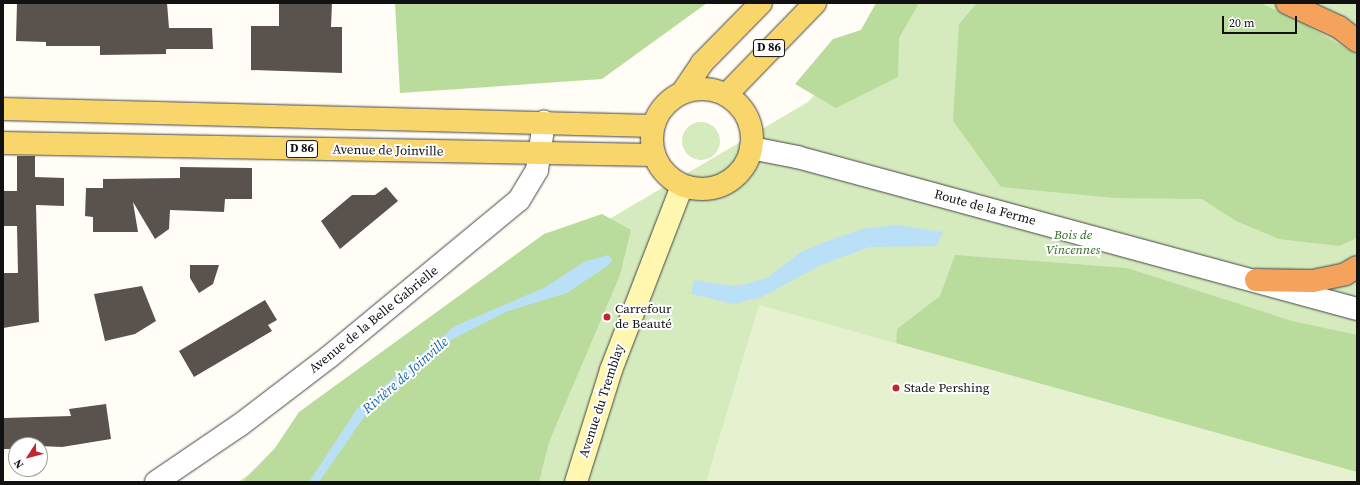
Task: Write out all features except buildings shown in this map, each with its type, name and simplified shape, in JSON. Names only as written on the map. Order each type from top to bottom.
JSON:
[{"type":"highway","points":[[1287,3],[1339,27],[1357,40]]},
{"type":"highway","points":[[1256,280],[1313,281],[1345,274],[1357,267]]},
{"type":"main road","name":"D 86","points":[[682,93],[702,63],[761,3]]},
{"type":"main road","name":"D 86","points":[[726,95],[815,3]]},
{"type":"main road","points":[[704,90],[726,95],[744,112],[749,123],[751,148],[738,174],[726,184],[704,189],[682,186],[670,178],[654,155],[653,126],[664,106],[682,93],[704,90]]},
{"type":"main road","points":[[3,109],[653,126]]},
{"type":"main road","name":"Avenue de Joinville","points":[[3,143],[654,155]]},
{"type":"main road","name":"Avenue du Tremblay","points":[[576,482],[611,370],[682,186]]},
{"type":"street","name":"Avenue de la Belle Gabrielle","points":[[156,482],[240,425],[329,358],[508,209],[527,189],[537,170],[544,122]]},
{"type":"street","name":"Route de la Ferme","points":[[751,148],[1256,280],[1357,309]]},
{"type":"green space","points":[[395,3],[707,3],[602,79],[400,93]]},
{"type":"green space","points":[[876,3],[919,3],[899,38],[898,77],[836,108],[795,84],[833,39],[861,30]]},
{"type":"green space","name":"Bois de Vincennes","points":[[897,3],[1357,3],[1357,482],[238,482],[589,231],[808,102]]},
{"type":"green space","points":[[977,3],[1260,3],[1303,23],[1357,55],[1357,238],[1339,246],[1279,239],[1236,221],[1202,199],[1115,198],[1001,187],[953,121],[959,24]]},
{"type":"green space","points":[[697,122],[705,122],[712,125],[717,130],[720,141],[717,152],[712,157],[705,160],[697,160],[690,157],[685,152],[682,145],[682,137],[685,130],[690,125]]},
{"type":"green space","points":[[602,214],[631,230],[620,275],[549,442],[539,482],[242,482],[275,448],[299,412],[544,234]]},
{"type":"green space","points":[[955,255],[1127,268],[1292,321],[1357,335],[1357,482],[895,366],[897,329],[940,296]]},
{"type":"green space","name":"Stade Pershing","points":[[759,305],[1357,472],[1357,482],[706,482]]},
{"type":"water","points":[[897,225],[943,232],[936,246],[870,247],[821,265],[762,297],[733,304],[691,294],[694,280],[732,286],[746,284],[767,278],[801,252],[827,241],[862,229]]},
{"type":"water","name":"Rivière de Joinville","points":[[608,255],[612,259],[610,264],[567,293],[508,311],[445,343],[364,417],[319,482],[309,482],[357,409],[455,326],[544,288],[584,262]]},
{"type":"place","name":"Carrefour de Beauté","points":[[607,317]]},
{"type":"place","name":"Stade Pershing","points":[[896,388]]}]
